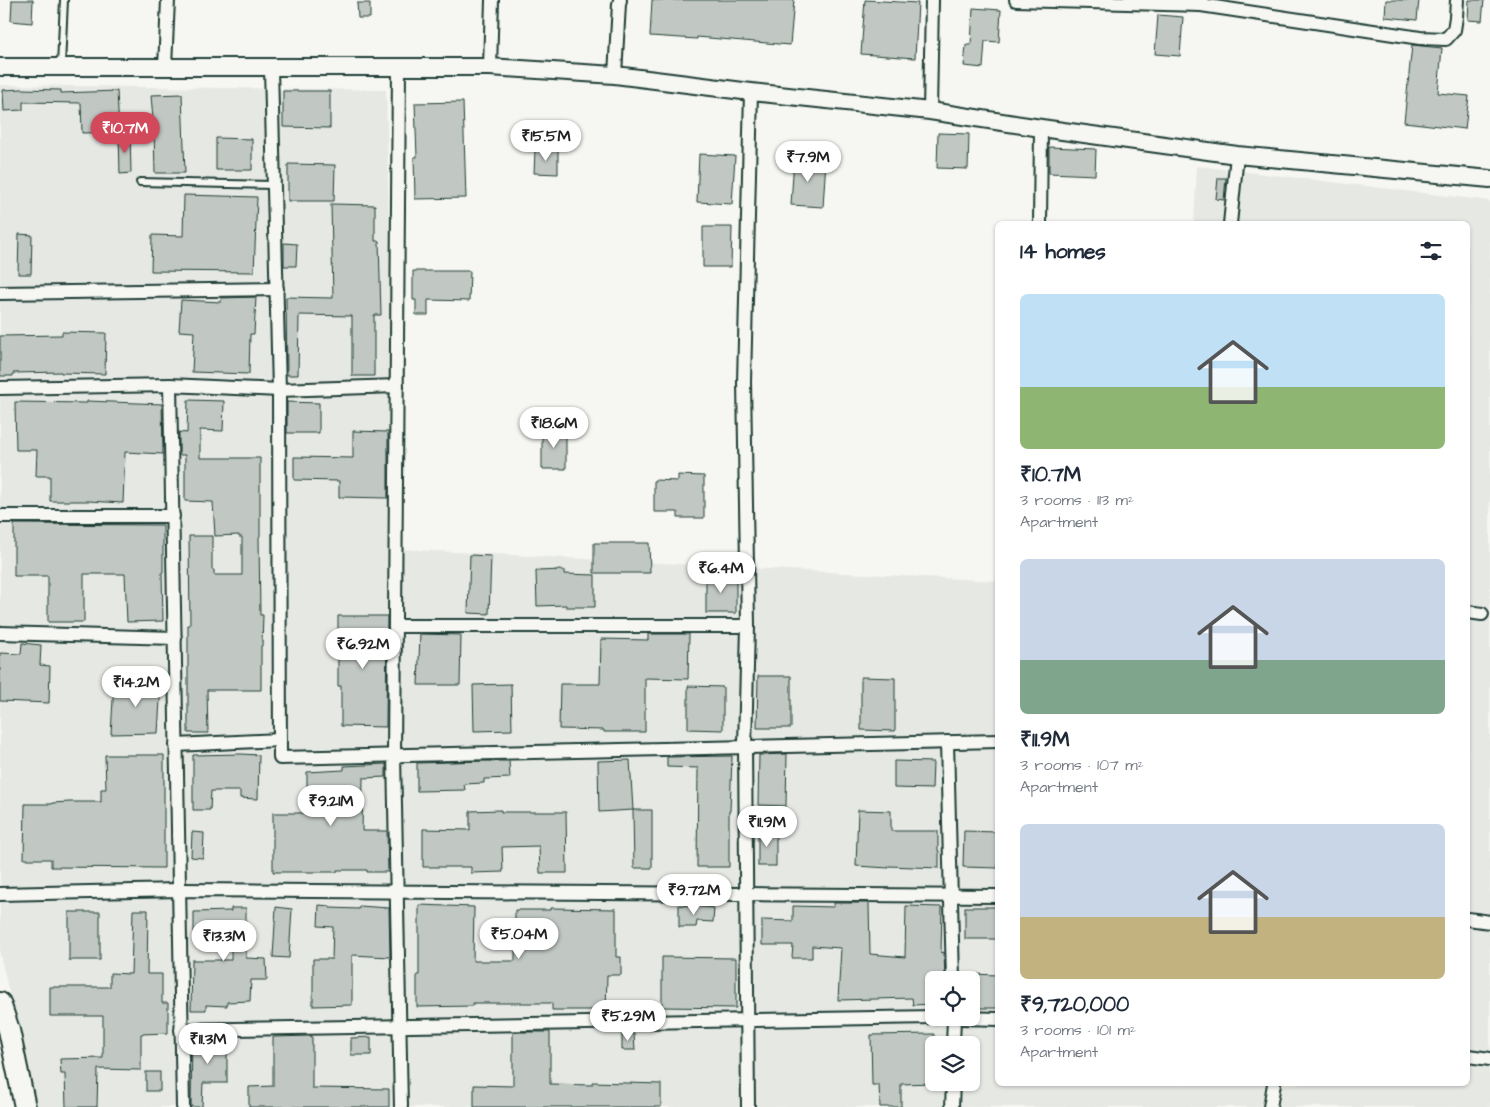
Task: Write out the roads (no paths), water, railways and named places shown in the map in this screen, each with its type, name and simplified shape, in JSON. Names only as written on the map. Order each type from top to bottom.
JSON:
[{"type":"main road","points":[[0,1003],[9,1030],[25,1107]]},
{"type":"street","points":[[165,68],[168,0]]},
{"type":"street","points":[[490,67],[492,0]]},
{"type":"street","points":[[615,76],[620,0]]},
{"type":"street","points":[[930,111],[932,0]]},
{"type":"street","points":[[1016,0],[1201,3],[1420,38],[1446,39],[1454,30],[1457,0]]},
{"type":"street","points":[[0,67],[490,67],[615,76],[930,111],[1237,155],[1490,179]]},
{"type":"street","points":[[272,68],[279,390],[280,758],[995,741]]},
{"type":"street","points":[[399,68],[394,755],[401,1107]]},
{"type":"street","points":[[748,1107],[745,746],[748,626],[744,382],[750,92]]},
{"type":"street","points":[[1040,221],[1041,128]]},
{"type":"street","points":[[1230,221],[1237,155]]},
{"type":"street","points":[[0,292],[277,289]]},
{"type":"street","points":[[0,388],[170,384],[279,390],[398,386]]},
{"type":"street","points":[[170,384],[183,1107]]},
{"type":"street","points":[[0,516],[173,516]]},
{"type":"street","points":[[1470,612],[1482,614]]},
{"type":"street","points":[[395,626],[748,626]]},
{"type":"street","points":[[0,633],[175,638]]},
{"type":"street","points":[[176,745],[280,740]]},
{"type":"street","points":[[947,742],[953,971]]},
{"type":"street","points":[[0,894],[179,890],[995,896]]},
{"type":"street","points":[[1470,920],[1490,922]]},
{"type":"street","points":[[181,1030],[925,1018]]},
{"type":"street","points":[[980,1018],[995,1019]]},
{"type":"street","points":[[1470,1056],[1490,1059]]},
{"type":"street","points":[[1270,1107],[1274,1086]]},
{"type":"street","points":[[952,1091],[952,1107]]},
{"type":"lane","points":[[61,66],[64,0]]},
{"type":"lane","points":[[140,182],[274,185]]}]
